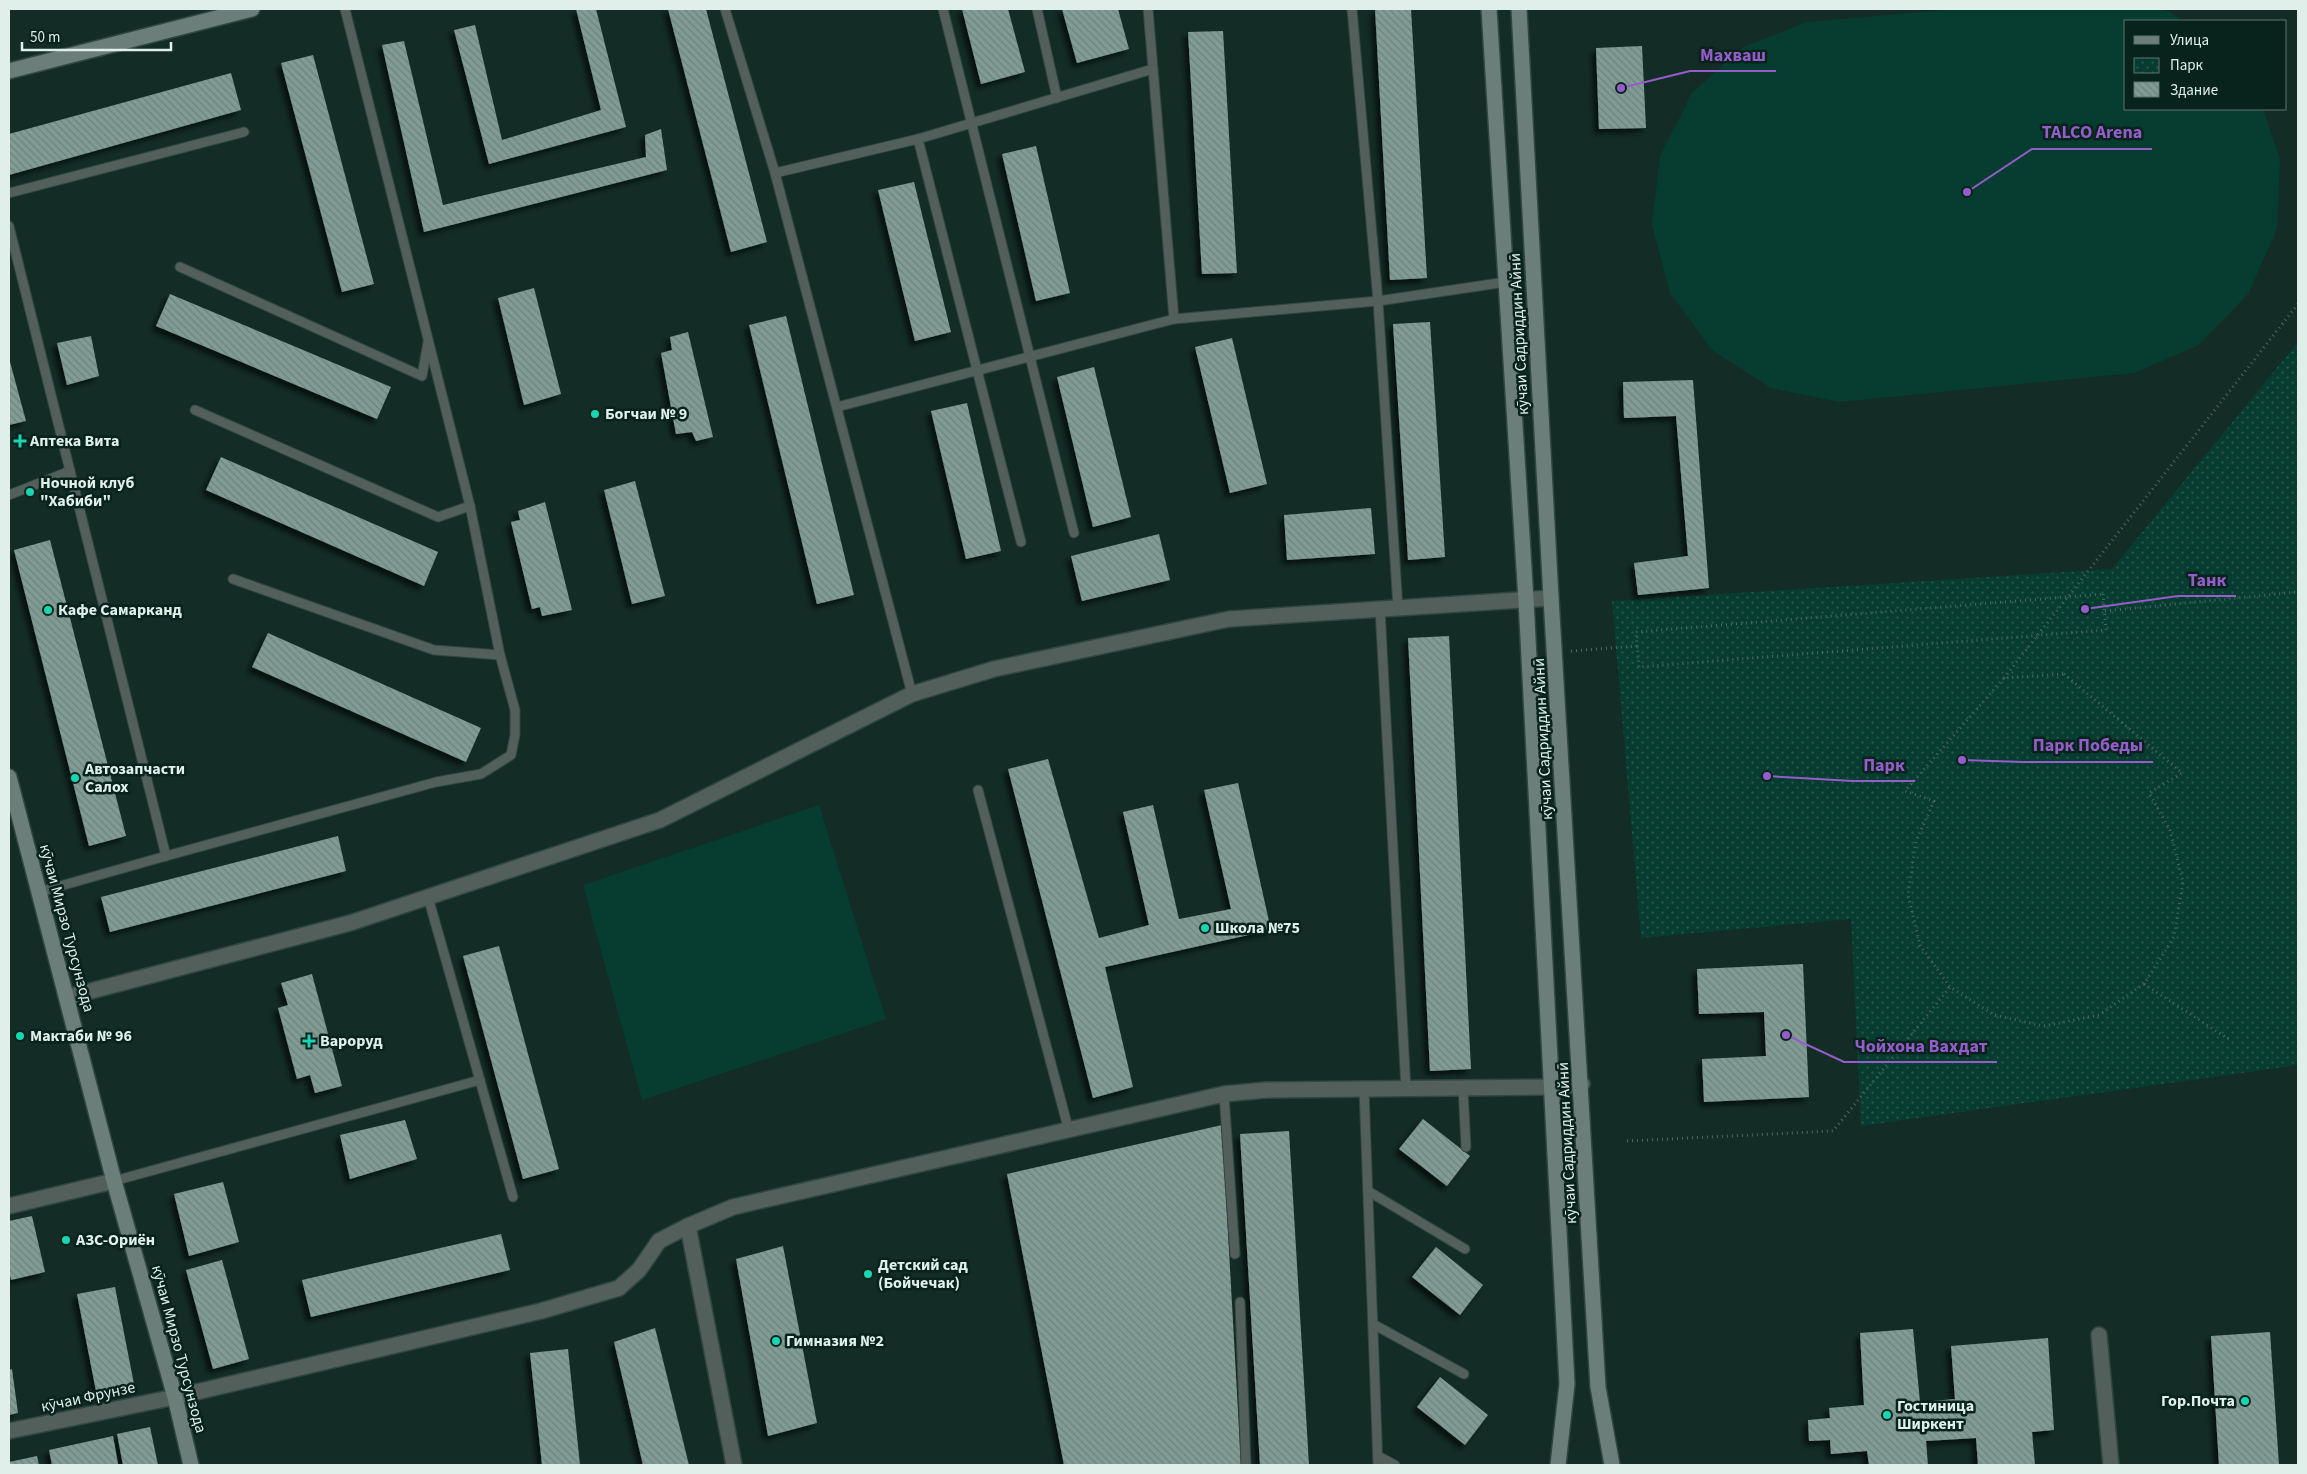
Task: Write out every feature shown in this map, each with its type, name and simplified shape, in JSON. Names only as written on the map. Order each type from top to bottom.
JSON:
[{"type":"street","points":[[9,71],[252,9]]},
{"type":"street","name":"кӯчаи Садриддин Айнӣ","points":[[1489,9],[1526,600],[1567,1384],[1558,1465]]},
{"type":"street","name":"кӯчаи Садриддин Айнӣ","points":[[1519,9],[1551,598],[1556,652],[1582,1084],[1598,1387],[1612,1465]]},
{"type":"street","points":[[68,997],[350,923],[660,820],[912,694],[994,669],[1229,620],[1551,598]]},
{"type":"street","name":"кӯчаи Мирзо Турсунзода","points":[[9,777],[68,997],[114,1180],[175,1397],[191,1465]]},
{"type":"street","name":"кӯчаи Фрунзе","points":[[9,1432],[175,1397],[541,1311],[619,1288],[640,1270],[659,1242],[688,1226],[733,1207],[1224,1094],[1266,1090],[1551,1087],[1582,1084]]},
{"type":"street","points":[[9,1206],[114,1180]]},
{"type":"street","points":[[688,1226],[734,1465]]},
{"type":"street","points":[[2099,1334],[2111,1465]]},
{"type":"lane","points":[[39,892],[436,782],[481,774],[511,755],[515,735],[514,710],[500,655],[470,506],[345,9]]},
{"type":"lane","points":[[725,9],[775,173],[912,694]]},
{"type":"lane","points":[[943,9],[1074,533]]},
{"type":"lane","points":[[1036,9],[1056,98]]},
{"type":"lane","points":[[1148,9],[1174,319]]},
{"type":"lane","points":[[1352,9],[1378,301],[1398,608]]},
{"type":"lane","points":[[775,173],[918,139],[1154,69]]},
{"type":"lane","points":[[9,193],[244,132]]},
{"type":"lane","points":[[918,139],[1021,542]]},
{"type":"lane","points":[[9,226],[166,856]]},
{"type":"lane","points":[[180,267],[422,376],[429,337]]},
{"type":"lane","points":[[836,407],[1174,319],[1378,301],[1506,282]]},
{"type":"lane","points":[[195,410],[438,517],[470,506]]},
{"type":"lane","points":[[9,495],[70,471]]},
{"type":"lane","points":[[233,579],[434,650],[500,655]]},
{"type":"lane","points":[[1380,610],[1406,1089]]},
{"type":"lane","points":[[978,790],[1069,1131]]},
{"type":"lane","points":[[428,897],[513,1197]]},
{"type":"lane","points":[[114,1180],[480,1080]]},
{"type":"lane","points":[[1463,1088],[1466,1147]]},
{"type":"lane","points":[[1364,1089],[1378,1461],[1395,1465]]},
{"type":"lane","points":[[1224,1094],[1235,1254]]},
{"type":"lane","points":[[1368,1191],[1465,1249]]},
{"type":"lane","points":[[1240,1302],[1246,1465]]},
{"type":"lane","points":[[1373,1324],[1464,1374]]},
{"type":"path","points":[[2004,678],[2064,674],[2182,772],[2149,794],[2170,830],[2183,882],[2174,937],[2144,984],[2098,1015],[2044,1026],[1994,1015],[1950,987],[1920,945],[1908,895],[1916,841],[1934,801],[1905,791],[2004,678],[2298,304]]},
{"type":"path","points":[[2105,611],[2298,592]]},
{"type":"path","points":[[2103,594],[2106,630],[1639,667],[1636,632],[2067,597],[2103,594]]},
{"type":"path","points":[[1556,652],[1637,646]]},
{"type":"path","points":[[2144,984],[2230,1040]]},
{"type":"path","points":[[1628,1141],[1833,1131],[1950,987]]},
{"type":"green space","points":[[1956,9],[2158,9],[2168,11],[2182,20],[2124,20],[2124,110],[2263,110],[2280,159],[2277,229],[2248,294],[2199,345],[2134,373],[1839,402],[1771,388],[1712,350],[1670,293],[1652,225],[1660,156],[1692,93],[1743,47],[1807,22]]},
{"type":"green space","points":[[2298,342],[2298,1065],[1861,1126],[1851,919],[1641,938],[1612,601],[2112,569]]},
{"type":"green space","points":[[819,805],[886,1019],[642,1100],[583,885]]},
{"type":"building","points":[[576,9],[596,9],[626,127],[489,164],[454,30],[475,25],[502,140],[601,110]]},
{"type":"building","points":[[668,9],[706,9],[767,242],[731,252]]},
{"type":"building","points":[[962,9],[1008,9],[1025,72],[981,84]]},
{"type":"building","points":[[1062,9],[1118,9],[1129,49],[1077,63]]},
{"type":"building","points":[[1375,9],[1411,9],[1427,278],[1390,280]]},
{"type":"building","points":[[1223,31],[1237,273],[1202,274],[1188,32]]},
{"type":"building","points":[[404,41],[443,205],[646,157],[645,135],[661,129],[667,170],[424,232],[382,45]]},
{"type":"building","points":[[1642,46],[1646,128],[1599,129],[1596,48]]},
{"type":"building","points":[[313,55],[374,284],[342,292],[281,63]]},
{"type":"building","points":[[231,73],[241,110],[9,175],[9,134]]},
{"type":"building","points":[[1036,146],[1070,293],[1036,301],[1002,154]]},
{"type":"building","points":[[914,182],[951,332],[915,341],[878,190]]},
{"type":"building","points":[[534,288],[561,394],[524,405],[498,298]]},
{"type":"building","points":[[170,294],[391,387],[377,419],[156,326]]},
{"type":"building","points":[[786,316],[854,595],[817,604],[749,325]]},
{"type":"building","points":[[1430,322],[1445,557],[1408,560],[1393,324]]},
{"type":"building","points":[[688,332],[713,437],[696,441],[692,432],[676,434],[661,353],[672,350],[670,337]]},
{"type":"building","points":[[91,336],[99,376],[67,385],[57,343]]},
{"type":"building","points":[[1232,338],[1267,484],[1230,493],[1195,347]]},
{"type":"building","points":[[9,358],[26,421],[9,425]]},
{"type":"building","points":[[1094,367],[1131,517],[1093,527],[1057,377]]},
{"type":"building","points":[[1693,380],[1709,588],[1638,595],[1634,563],[1688,556],[1676,416],[1624,418],[1623,382]]},
{"type":"building","points":[[967,403],[1001,551],[966,559],[931,411]]},
{"type":"building","points":[[221,457],[438,552],[424,586],[206,490]]},
{"type":"building","points":[[635,481],[665,596],[632,604],[604,490]]},
{"type":"building","points":[[545,502],[572,610],[542,616],[540,607],[532,609],[511,522],[520,520],[518,511]]},
{"type":"building","points":[[1371,508],[1375,554],[1287,560],[1284,515]]},
{"type":"building","points":[[1159,534],[1170,580],[1082,601],[1071,556]]},
{"type":"building","points":[[50,540],[126,836],[89,846],[14,550]]},
{"type":"building","points":[[268,633],[481,728],[466,762],[252,667]]},
{"type":"building","points":[[1449,636],[1471,1069],[1430,1071],[1408,638]]},
{"type":"building","name":"Школа №75","points":[[1048,759],[1099,938],[1149,925],[1123,812],[1153,805],[1179,919],[1231,909],[1204,790],[1238,783],[1271,930],[1105,967],[1133,1087],[1093,1098],[1008,769]]},
{"type":"building","points":[[338,836],[346,871],[110,932],[101,897]]},
{"type":"building","points":[[499,946],[559,1169],[523,1179],[463,956]]},
{"type":"building","points":[[1803,964],[1809,1097],[1704,1102],[1702,1059],[1766,1056],[1764,1012],[1699,1014],[1697,969]]},
{"type":"building","name":"Вароруд","points":[[312,974],[342,1086],[315,1093],[310,1075],[297,1079],[278,1008],[288,1005],[281,983]]},
{"type":"building","points":[[1423,1119],[1470,1156],[1447,1186],[1399,1149]]},
{"type":"building","points":[[405,1120],[417,1159],[350,1179],[340,1135]]},
{"type":"building","points":[[1222,1125],[1241,1465],[1064,1465],[1007,1174]]},
{"type":"building","points":[[1289,1131],[1309,1465],[1260,1465],[1240,1134]]},
{"type":"building","points":[[223,1182],[239,1242],[189,1256],[174,1194]]},
{"type":"building","points":[[32,1216],[45,1272],[11,1280],[9,1271],[9,1221]]},
{"type":"building","points":[[501,1234],[510,1270],[311,1317],[302,1280]]},
{"type":"building","name":"Гимназия №2","points":[[783,1246],[817,1423],[768,1436],[736,1259]]},
{"type":"building","points":[[1436,1247],[1483,1285],[1460,1315],[1412,1277]]},
{"type":"building","points":[[222,1260],[249,1359],[213,1369],[186,1270]]},
{"type":"building","points":[[115,1287],[134,1384],[96,1391],[77,1294]]},
{"type":"building","points":[[655,1328],[689,1465],[643,1465],[614,1342]]},
{"type":"building","points":[[1913,1329],[1920,1402],[1955,1399],[1951,1346],[2048,1338],[2054,1430],[2032,1432],[2035,1465],[1978,1465],[1976,1438],[1926,1441],[1928,1465],[1869,1465],[1867,1451],[1831,1454],[1830,1440],[1809,1441],[1808,1420],[1830,1418],[1829,1408],[1864,1405],[1860,1333]]},
{"type":"building","name":"Гор.Почта","points":[[2270,1332],[2279,1465],[2219,1465],[2211,1336]]},
{"type":"building","points":[[568,1349],[580,1465],[542,1465],[530,1353]]},
{"type":"building","points":[[12,1369],[18,1413],[9,1415],[9,1370]]},
{"type":"building","points":[[1440,1377],[1488,1415],[1465,1445],[1417,1407]]},
{"type":"building","points":[[150,1427],[158,1465],[123,1465],[117,1434]]},
{"type":"building","points":[[113,1436],[118,1464],[52,1465],[49,1450]]},
{"type":"building","points":[[37,1456],[39,1465],[9,1465],[9,1462]]},
{"type":"place","name":"Махваш","points":[[1621,88]]},
{"type":"place","name":"TALCO Arena","points":[[1967,192]]},
{"type":"place","name":"Богчаи № 9","points":[[595,414]]},
{"type":"place","name":"Аптека Вита","points":[[20,441]]},
{"type":"place","name":"Ночной клуб \"Хабиби\"","points":[[30,492]]},
{"type":"place","name":"Танк","points":[[2085,609]]},
{"type":"place","name":"Кафе Самарканд","points":[[48,610]]},
{"type":"place","name":"Парк Победы","points":[[1962,760]]},
{"type":"place","name":"Парк","points":[[1767,776]]},
{"type":"place","name":"Автозапчасти Салох","points":[[75,778]]},
{"type":"place","name":"Школа №75","points":[[1205,928]]},
{"type":"place","name":"Чойхона Вахдат","points":[[1786,1035]]},
{"type":"place","name":"Мактаби № 96","points":[[20,1036]]},
{"type":"place","name":"Вароруд","points":[[309,1041]]},
{"type":"place","name":"АЗС-Ориён","points":[[66,1240]]},
{"type":"place","name":"Детский сад (Бойчечак)","points":[[868,1274]]},
{"type":"place","name":"Гимназия №2","points":[[776,1341]]},
{"type":"place","name":"Гор.Почта","points":[[2245,1401]]},
{"type":"place","name":"Гостиница Ширкент","points":[[1887,1415]]}]
